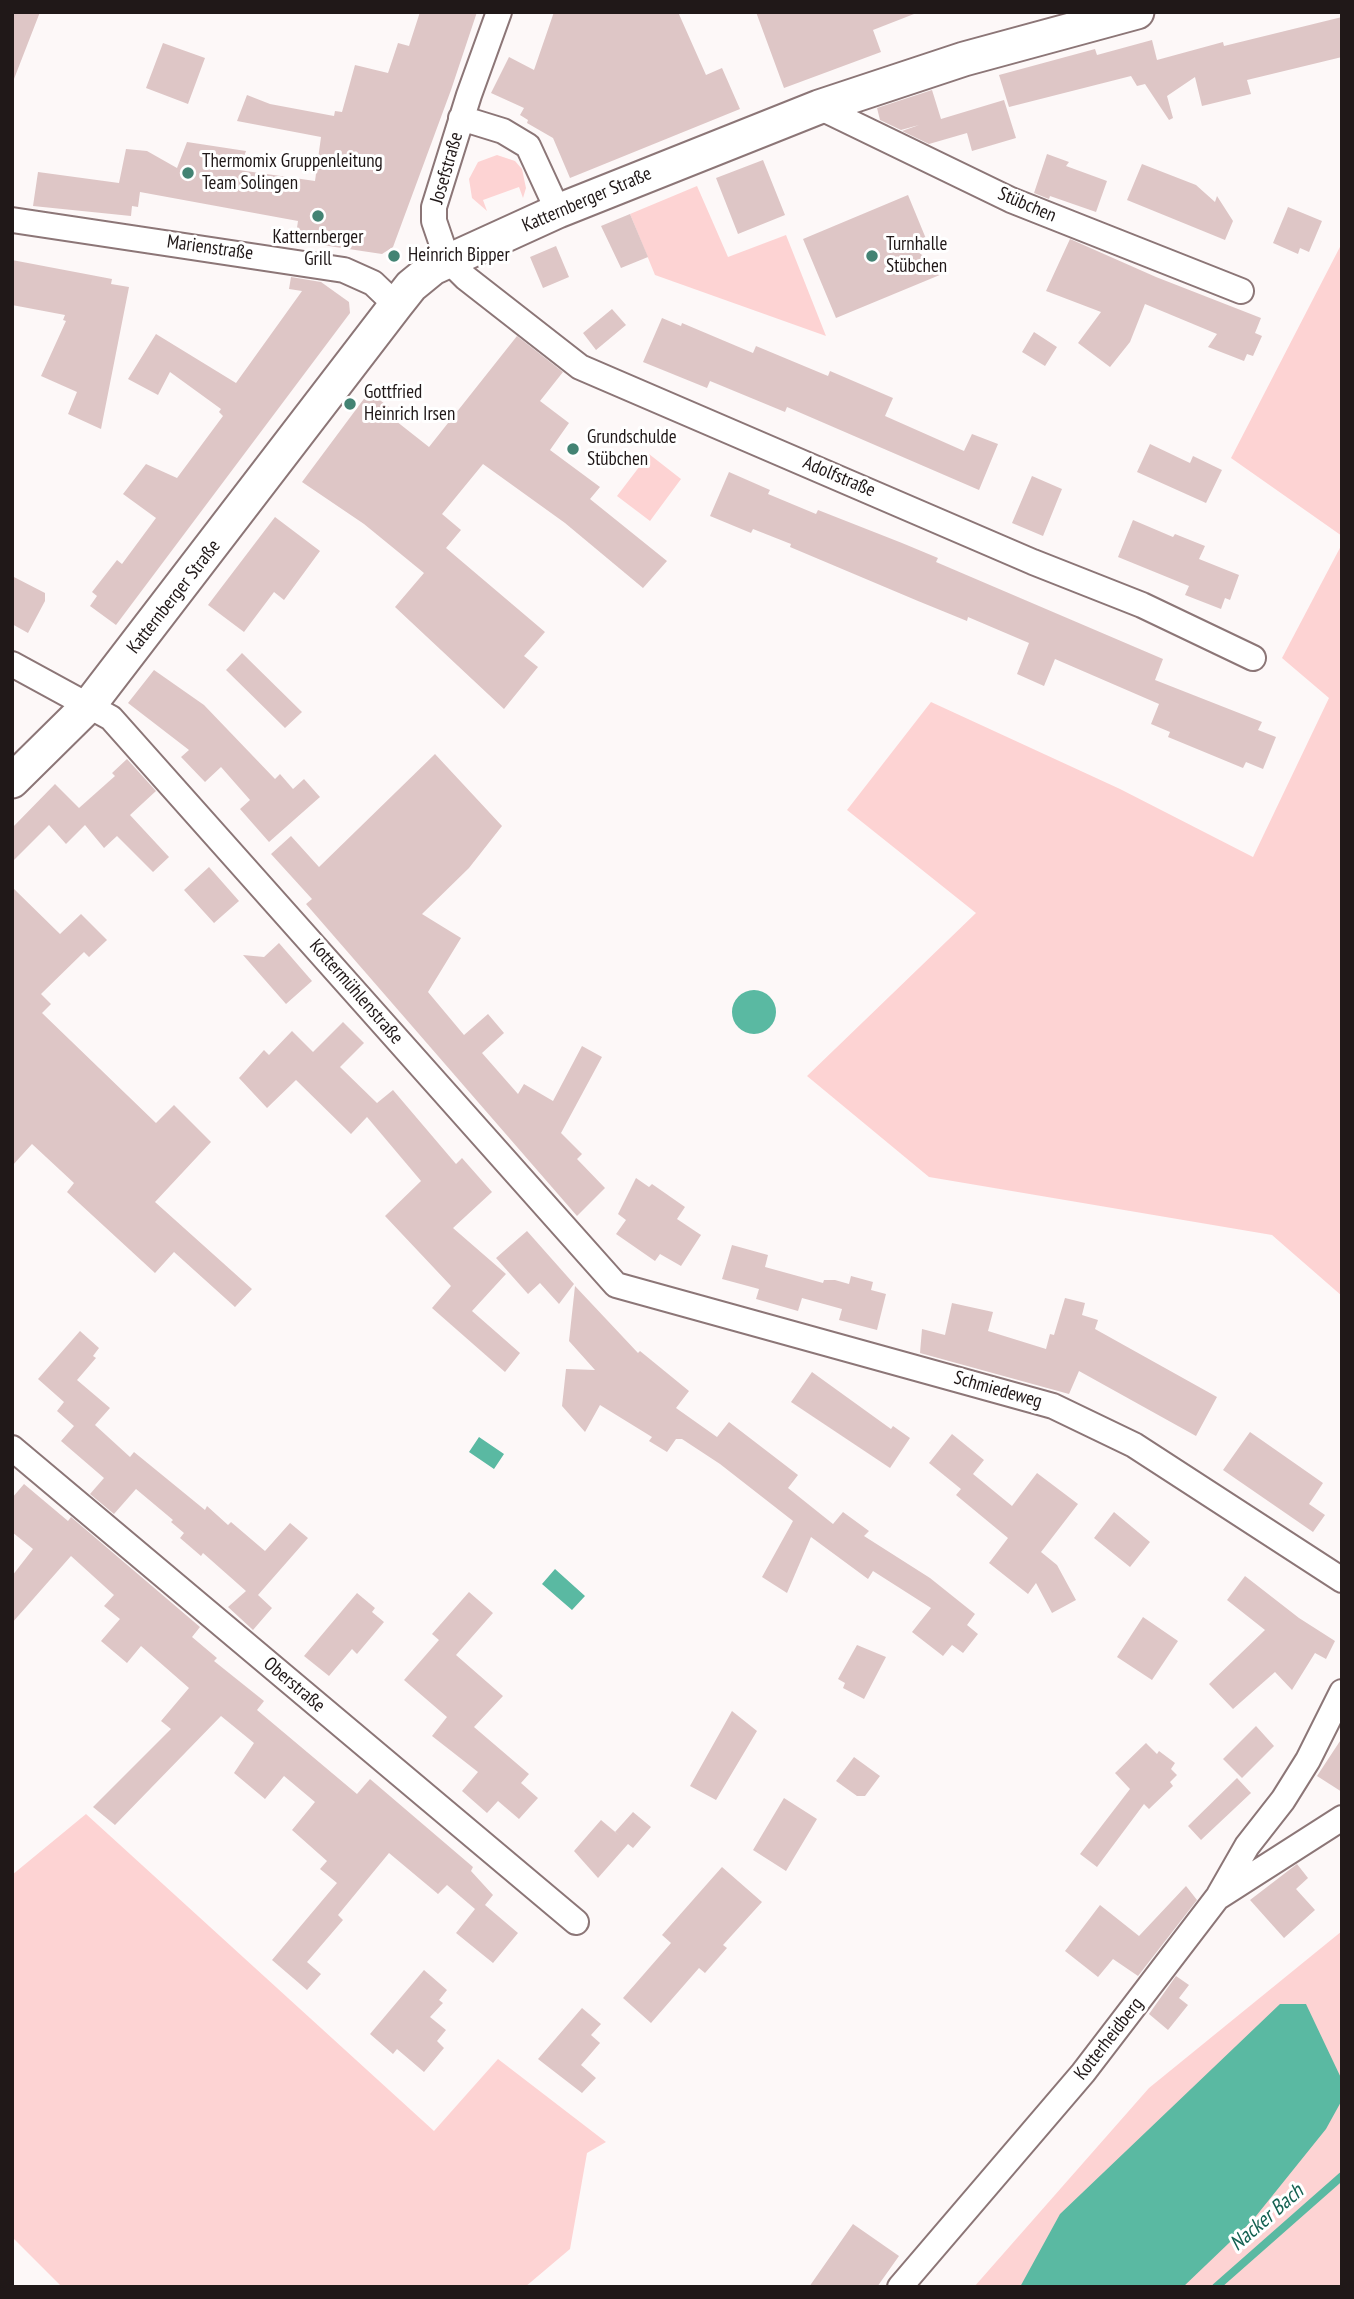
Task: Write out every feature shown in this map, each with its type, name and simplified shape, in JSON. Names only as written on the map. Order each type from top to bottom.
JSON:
[{"type":"street","name":"Josefstraße","points":[[447,259],[435,220],[435,207],[461,118],[499,12]]},
{"type":"street","name":"Katternberger Straße","points":[[12,781],[90,704],[411,286],[447,259],[558,211],[819,107],[964,59],[1137,12]]},
{"type":"street","name":"Stübchen","points":[[819,107],[1011,200],[1241,291]]},
{"type":"street","name":"Josefstraße","points":[[461,118],[503,131],[528,146],[558,211]]},
{"type":"street","name":"Marienstraße","points":[[12,220],[344,270],[373,283],[396,305]]},
{"type":"street","name":"Adolfstraße","points":[[447,259],[466,278],[580,367],[1033,562],[1142,605],[1253,658]]},
{"type":"street","name":"Kottermühlenstraße","points":[[12,664],[90,704],[111,718],[245,865],[616,1285]]},
{"type":"street","name":"Schmiedeweg","points":[[616,1285],[1053,1406],[1134,1445],[1342,1580]]},
{"type":"street","name":"Oberstraße","points":[[12,1448],[576,1923]]},
{"type":"street","points":[[1217,1898],[1247,1846],[1283,1800],[1308,1760],[1342,1692]]},
{"type":"street","name":"Kotterheidberg","points":[[900,2287],[1083,2073],[1217,1898],[1342,1818]]},
{"type":"shaded area","points":[[497,155],[515,161],[522,169],[526,188],[523,198],[519,187],[483,200],[487,211],[472,198],[469,179],[478,162]]},
{"type":"shaded area","points":[[697,186],[728,257],[786,235],[826,336],[655,275],[630,214]]},
{"type":"shaded area","points":[[1342,243],[1342,536],[1231,458]]},
{"type":"shaded area","points":[[649,454],[681,479],[650,521],[617,496]]},
{"type":"shaded area","points":[[1342,544],[1342,1296],[1272,1235],[929,1177],[807,1076],[976,913],[847,810],[931,702],[1120,789],[1253,857],[1329,698],[1282,658]]},
{"type":"shaded area","points":[[754,990],[763,991],[770,996],[775,1003],[775,1021],[770,1028],[763,1033],[754,1034],[745,1033],[738,1028],[733,1021],[732,1012],[733,1003],[738,996],[745,991]]},
{"type":"shaded area","points":[[479,1437],[504,1454],[494,1469],[469,1452]]},
{"type":"shaded area","points":[[555,1569],[585,1596],[572,1610],[542,1584]]},
{"type":"shaded area","points":[[86,1814],[434,2131],[498,2059],[606,2142],[587,2153],[570,2249],[525,2287],[62,2287],[12,2237],[12,1875]]},
{"type":"shaded area","points":[[1342,1931],[1342,2287],[974,2287],[1149,2088]]},
{"type":"shaded area","points":[[1280,2004],[1306,2004],[1342,2080],[1342,2100],[1326,2129],[1252,2221],[1183,2287],[1020,2287],[1060,2214]]},
{"type":"building","points":[[12,12],[40,12],[14,79],[12,79]]},
{"type":"building","points":[[420,12],[477,12],[393,247],[382,254],[295,241],[298,221],[140,192],[138,207],[132,206],[131,216],[33,206],[38,172],[119,183],[126,149],[147,151],[177,168],[187,142],[246,151],[239,170],[315,181],[321,137],[237,121],[247,95],[270,104],[334,116],[335,111],[342,112],[355,65],[388,73],[398,43],[409,46]]},
{"type":"building","points":[[554,12],[678,12],[706,75],[722,68],[740,109],[570,178],[553,138],[527,123],[528,120],[520,115],[524,108],[491,93],[509,57],[534,70]]},
{"type":"building","points":[[756,12],[914,14],[873,30],[881,52],[784,88]]},
{"type":"building","points":[[1342,17],[1342,57],[1247,80],[1251,94],[1202,106],[1195,77],[1167,96],[1173,118],[1169,120],[1145,84],[1137,86],[1131,76],[1009,107],[999,75],[1095,49],[1097,55],[1152,40],[1157,60],[1223,42],[1224,46]]},
{"type":"building","points":[[163,43],[205,58],[188,104],[146,88]]},
{"type":"building","points":[[932,90],[941,119],[1004,100],[1016,138],[972,151],[967,133],[929,144],[902,131],[919,125],[901,130],[880,120],[877,108]]},
{"type":"building","points":[[1047,154],[1069,162],[1066,166],[1107,181],[1096,212],[1034,193]]},
{"type":"building","points":[[763,160],[785,215],[738,234],[716,178]]},
{"type":"building","points":[[1142,164],[1196,185],[1215,202],[1217,196],[1233,221],[1225,240],[1127,200]]},
{"type":"building","name":"Turnhalle Stübchen","points":[[908,195],[929,246],[912,240],[909,246],[947,272],[836,318],[803,239]]},
{"type":"building","points":[[1288,207],[1322,221],[1309,252],[1300,248],[1298,254],[1273,243]]},
{"type":"building","points":[[630,214],[648,257],[621,268],[601,226]]},
{"type":"building","points":[[1070,239],[1156,277],[1261,318],[1255,333],[1262,336],[1253,356],[1247,354],[1244,361],[1208,347],[1217,334],[1145,304],[1130,342],[1110,367],[1078,343],[1101,312],[1046,291]]},
{"type":"building","points":[[556,246],[569,277],[543,288],[530,257]]},
{"type":"building","points":[[12,260],[112,279],[111,284],[129,287],[101,429],[68,414],[77,392],[41,376],[66,321],[63,320],[65,315],[12,305]]},
{"type":"building","points":[[291,277],[321,282],[349,302],[350,313],[116,625],[90,606],[97,596],[92,592],[117,560],[122,564],[156,518],[123,494],[146,464],[177,478],[223,416],[219,412],[221,409],[170,372],[158,395],[128,379],[156,334],[236,383],[302,291],[289,289]]},
{"type":"building","points":[[612,309],[626,325],[596,350],[583,333]]},
{"type":"building","points":[[662,318],[681,326],[682,323],[753,353],[756,346],[828,376],[830,371],[893,398],[885,416],[964,451],[972,434],[998,444],[979,490],[787,407],[785,412],[710,381],[707,388],[643,362]]},
{"type":"building","points":[[1034,332],[1057,347],[1045,366],[1022,352]]},
{"type":"building","points":[[517,336],[563,372],[540,401],[569,423],[550,450],[600,487],[590,499],[667,561],[643,588],[565,523],[483,464],[442,514],[461,530],[446,548],[545,632],[524,656],[538,667],[504,709],[395,607],[424,573],[364,524],[302,482],[369,392],[401,416],[396,421],[429,447]]},
{"type":"building","points":[[1150,444],[1190,463],[1193,456],[1222,470],[1206,503],[1137,472]]},
{"type":"building","points":[[729,472],[770,490],[768,494],[816,514],[818,510],[938,558],[936,562],[1163,659],[1155,680],[1262,722],[1258,730],[1276,737],[1263,769],[1246,762],[1243,768],[1168,737],[1170,732],[1151,724],[1159,704],[1055,659],[1044,686],[1017,674],[1029,643],[968,617],[967,621],[918,601],[790,547],[791,544],[753,529],[751,533],[710,516]]},
{"type":"building","points":[[1032,476],[1062,489],[1043,536],[1012,523]]},
{"type":"building","points":[[275,517],[320,551],[284,600],[274,592],[244,632],[208,605]]},
{"type":"building","points":[[1133,520],[1173,537],[1175,534],[1205,546],[1199,559],[1239,575],[1230,600],[1225,598],[1221,609],[1185,595],[1189,586],[1118,557]]},
{"type":"building","points":[[12,576],[45,593],[45,601],[28,633],[12,624]]},
{"type":"building","points":[[242,653],[302,712],[285,728],[226,670]]},
{"type":"building","points":[[154,670],[204,705],[275,779],[280,774],[293,789],[304,779],[320,797],[269,842],[240,809],[250,800],[221,767],[205,782],[181,757],[189,750],[128,703]]},
{"type":"building","points":[[435,754],[502,826],[469,868],[422,914],[461,938],[428,992],[464,1035],[488,1014],[504,1033],[482,1053],[518,1094],[524,1084],[553,1101],[582,1046],[602,1057],[561,1133],[582,1154],[577,1159],[605,1188],[577,1216],[306,904],[312,899],[271,854],[291,836],[319,867]]},
{"type":"building","points":[[127,759],[156,791],[130,815],[169,857],[153,872],[117,836],[104,848],[85,825],[66,844],[49,825],[12,862],[12,828],[55,784],[79,808],[115,776],[112,773]]},
{"type":"building","points":[[209,867],[239,901],[214,923],[184,890]]},
{"type":"building","points":[[12,887],[60,934],[81,914],[107,940],[89,957],[84,952],[41,994],[51,1004],[42,1013],[156,1123],[174,1105],[211,1142],[155,1202],[252,1289],[235,1307],[174,1252],[155,1273],[67,1192],[74,1183],[32,1144],[12,1166]]},
{"type":"building","points":[[279,943],[312,981],[286,1004],[243,955],[264,957]]},
{"type":"building","points":[[343,1022],[364,1043],[340,1067],[377,1103],[393,1090],[456,1164],[462,1158],[492,1192],[453,1228],[506,1274],[472,1311],[520,1353],[505,1372],[432,1308],[451,1286],[385,1216],[421,1181],[367,1117],[351,1134],[296,1080],[267,1108],[239,1078],[264,1050],[269,1055],[292,1031],[313,1052]]},
{"type":"building","points":[[636,1178],[649,1187],[652,1184],[685,1207],[677,1219],[701,1235],[681,1266],[660,1254],[655,1261],[616,1234],[626,1220],[618,1214]]},
{"type":"building","points":[[527,1231],[574,1284],[559,1304],[540,1283],[528,1294],[496,1258]]},
{"type":"building","points":[[732,1245],[768,1255],[765,1267],[823,1283],[824,1280],[835,1280],[849,1284],[851,1276],[873,1282],[871,1290],[886,1294],[877,1330],[839,1320],[842,1309],[802,1298],[798,1311],[756,1299],[759,1289],[722,1279]]},
{"type":"building","points":[[575,1286],[638,1353],[640,1351],[689,1391],[676,1408],[717,1437],[729,1422],[798,1475],[788,1488],[833,1524],[843,1512],[869,1531],[864,1536],[930,1578],[975,1614],[967,1625],[978,1634],[963,1653],[952,1645],[943,1656],[912,1632],[931,1608],[873,1571],[868,1579],[811,1537],[787,1593],[762,1577],[793,1521],[720,1464],[682,1439],[676,1439],[667,1452],[649,1441],[652,1437],[600,1405],[585,1432],[562,1406],[566,1369],[595,1370],[569,1341]]},
{"type":"building","points":[[1065,1298],[1085,1303],[1082,1315],[1098,1320],[1095,1329],[1217,1397],[1196,1436],[1079,1371],[1069,1394],[920,1353],[922,1329],[945,1335],[952,1303],[993,1312],[988,1331],[1046,1349],[1050,1334],[1054,1335]]},
{"type":"building","points":[[80,1331],[99,1348],[93,1356],[96,1358],[77,1380],[110,1408],[95,1425],[130,1457],[134,1452],[205,1510],[207,1506],[228,1525],[231,1522],[265,1551],[290,1523],[308,1538],[258,1595],[272,1608],[253,1630],[228,1607],[246,1591],[203,1553],[201,1556],[180,1538],[184,1533],[171,1522],[173,1520],[136,1489],[114,1514],[90,1494],[104,1478],[61,1441],[74,1426],[57,1411],[64,1402],[38,1379]]},
{"type":"building","points":[[812,1372],[891,1429],[893,1426],[910,1438],[890,1468],[791,1402]]},
{"type":"building","points":[[1250,1432],[1323,1483],[1309,1504],[1325,1515],[1313,1532],[1223,1470]]},
{"type":"building","points":[[952,1434],[984,1460],[973,1474],[1012,1506],[1037,1473],[1078,1504],[1041,1552],[1057,1565],[1076,1600],[1052,1613],[1036,1583],[1028,1594],[989,1563],[1008,1538],[956,1495],[961,1489],[929,1463]]},
{"type":"building","points":[[24,1484],[68,1521],[71,1517],[200,1627],[192,1637],[217,1658],[214,1661],[264,1701],[257,1710],[357,1794],[370,1779],[473,1867],[471,1871],[493,1895],[485,1905],[518,1933],[493,1963],[456,1933],[475,1909],[447,1885],[438,1894],[389,1853],[338,1915],[343,1920],[307,1962],[321,1974],[307,1990],[272,1960],[337,1883],[320,1869],[327,1861],[292,1830],[315,1802],[284,1776],[265,1799],[234,1773],[254,1743],[221,1716],[115,1825],[93,1807],[171,1729],[161,1721],[189,1688],[141,1646],[127,1663],[101,1641],[120,1619],[104,1606],[114,1595],[71,1556],[12,1623],[12,1576],[33,1549],[12,1532],[12,1498]]},
{"type":"building","points":[[1114,1512],[1150,1542],[1130,1567],[1094,1538]]},
{"type":"building","points":[[1245,1576],[1299,1618],[1335,1641],[1326,1659],[1315,1653],[1292,1690],[1275,1672],[1233,1709],[1209,1684],[1265,1630],[1227,1600]]},
{"type":"building","points":[[469,1592],[493,1613],[456,1655],[503,1696],[474,1727],[529,1774],[521,1783],[538,1798],[519,1819],[498,1801],[487,1813],[462,1791],[478,1772],[432,1736],[447,1717],[404,1680],[439,1640],[432,1634]]},
{"type":"building","points":[[357,1593],[375,1608],[372,1612],[384,1622],[357,1654],[352,1649],[329,1676],[304,1656]]},
{"type":"building","points":[[1143,1617],[1178,1641],[1152,1680],[1117,1657]]},
{"type":"building","points":[[857,1645],[886,1657],[864,1699],[843,1688],[845,1683],[838,1679]]},
{"type":"building","points":[[732,1711],[757,1731],[716,1800],[690,1786]]},
{"type":"building","points":[[1256,1726],[1274,1746],[1242,1778],[1223,1759]]},
{"type":"building","points":[[1342,1738],[1342,1792],[1317,1776]]},
{"type":"building","points":[[1146,1743],[1157,1754],[1159,1751],[1175,1763],[1171,1769],[1177,1775],[1170,1782],[1173,1786],[1149,1809],[1144,1804],[1097,1867],[1080,1854],[1130,1789],[1115,1773]]},
{"type":"building","points":[[854,1757],[880,1776],[865,1796],[857,1796],[836,1781]]},
{"type":"building","points":[[1237,1778],[1251,1793],[1201,1840],[1188,1826]]},
{"type":"building","points":[[784,1798],[817,1819],[786,1871],[753,1850]]},
{"type":"building","points":[[633,1812],[651,1827],[633,1848],[628,1844],[598,1878],[574,1851],[601,1820],[615,1832]]},
{"type":"building","points":[[1297,1864],[1308,1878],[1296,1889],[1315,1910],[1284,1938],[1250,1900]]},
{"type":"building","points":[[722,1867],[762,1902],[723,1945],[727,1948],[705,1973],[699,1968],[651,2023],[623,1998],[671,1943],[662,1935]]},
{"type":"building","points":[[1186,1886],[1197,1900],[1138,1976],[1113,1959],[1098,1977],[1065,1951],[1100,1905],[1139,1936]]},
{"type":"building","points":[[424,1970],[447,1990],[439,2000],[443,2003],[430,2017],[446,2030],[437,2041],[444,2048],[424,2072],[397,2049],[393,2054],[370,2034]]},
{"type":"building","points":[[1176,1976],[1189,1985],[1179,1998],[1188,2005],[1168,2030],[1149,2014]]},
{"type":"building","points":[[582,2008],[601,2024],[591,2035],[600,2043],[581,2065],[596,2078],[582,2093],[538,2059]]},
{"type":"building","points":[[853,2224],[899,2256],[877,2287],[809,2287]]},
{"type":"waterway","name":"Nacker Bach","points":[[1216,2287],[1342,2176]]},
{"type":"place","name":"Thermomix Gruppenleitung Team Solingen","points":[[188,173]]},
{"type":"place","name":"Katternberger Grill","points":[[318,216]]},
{"type":"place","name":"Heinrich Bipper","points":[[394,256]]},
{"type":"place","name":"Turnhalle Stübchen","points":[[872,256]]},
{"type":"place","name":"Gottfried Heinrich Irsen","points":[[350,404]]},
{"type":"place","name":"Grundschulde Stübchen","points":[[573,449]]}]
